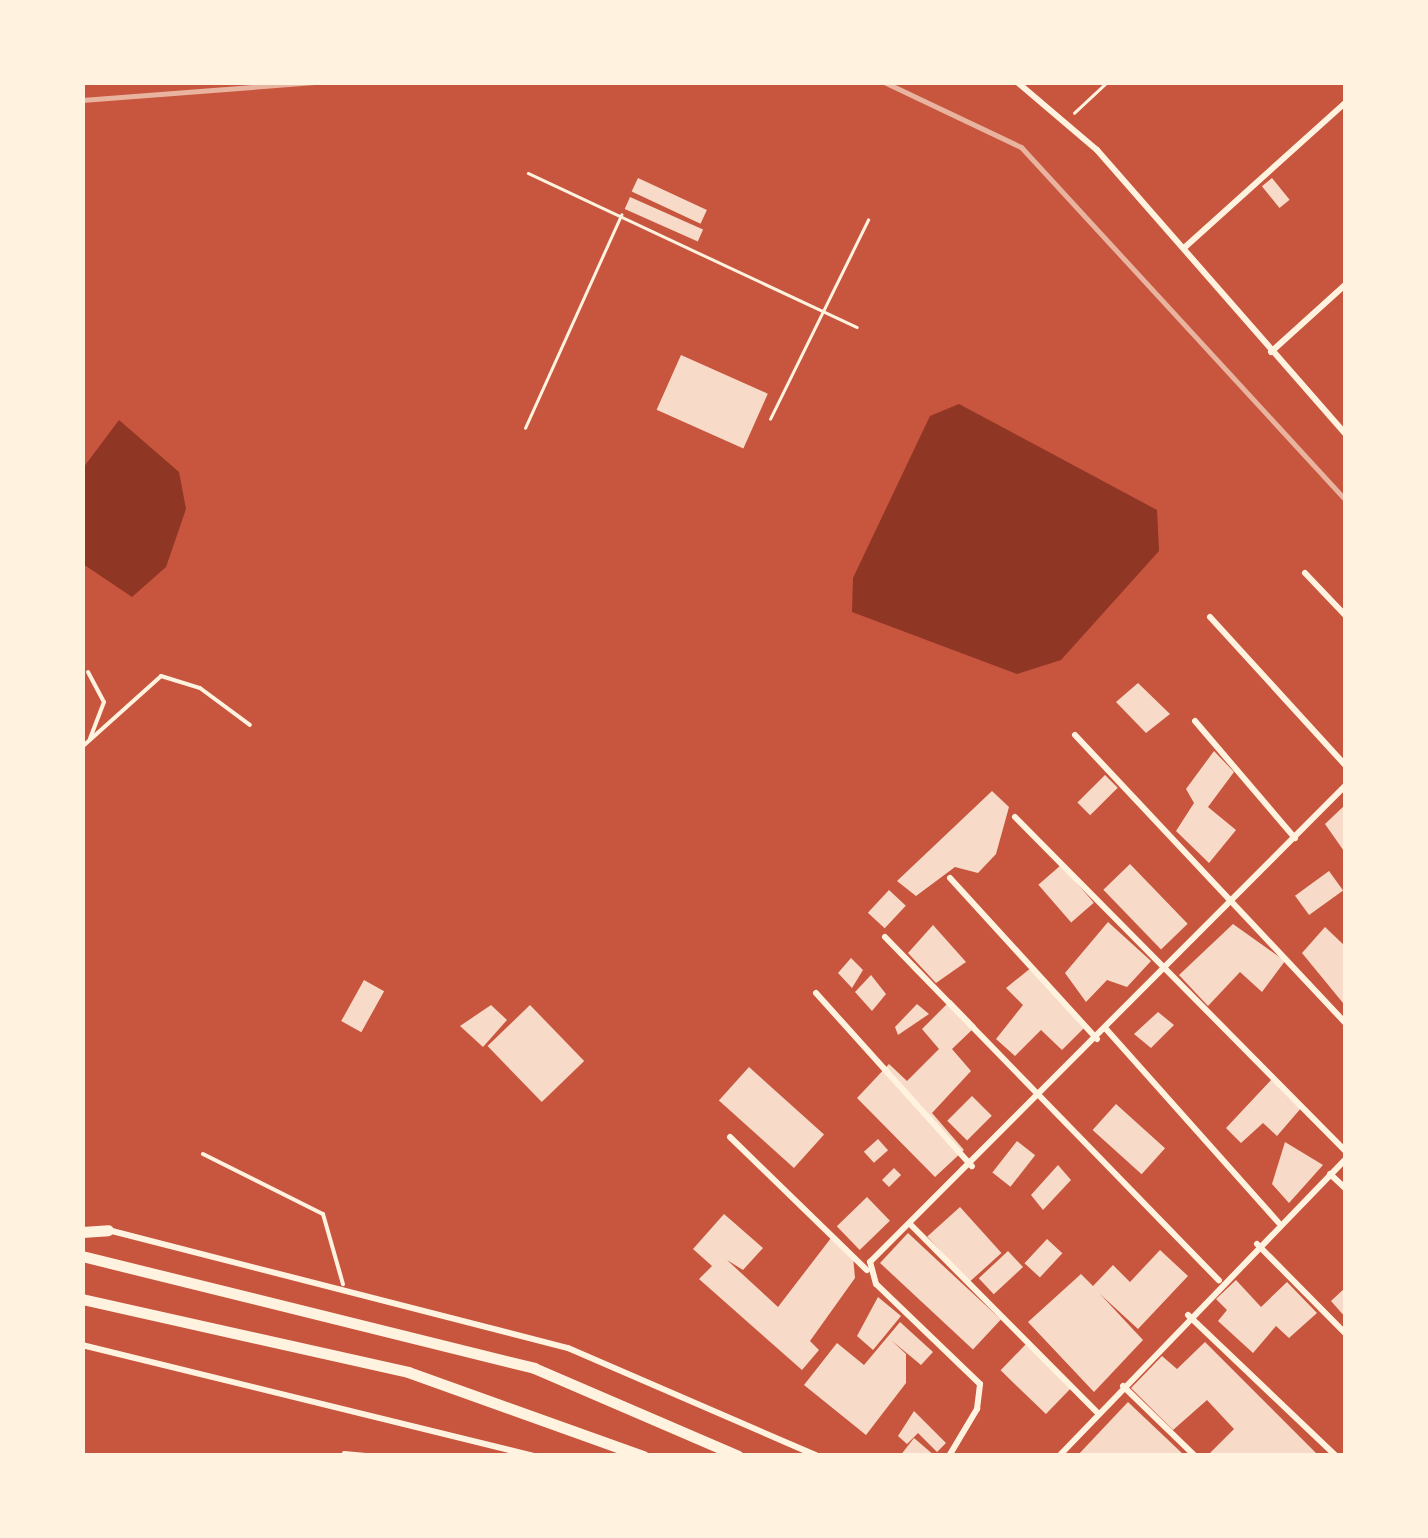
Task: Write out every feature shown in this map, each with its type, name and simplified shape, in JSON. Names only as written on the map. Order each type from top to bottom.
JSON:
[{"type":"highway","points":[[82,1232],[108,1230]]},
{"type":"highway","points":[[82,1256],[534,1368],[738,1456]]},
{"type":"highway","points":[[82,1299],[408,1372],[643,1456]]},
{"type":"street","points":[[1017,82],[1065,121],[1184,248],[1270,352],[1346,434]]},
{"type":"street","points":[[1184,248],[1346,102]]},
{"type":"street","points":[[1270,352],[1346,284]]},
{"type":"street","points":[[1304,572],[1346,616]]},
{"type":"street","points":[[1210,618],[1346,766]]},
{"type":"street","points":[[1195,722],[1295,838]]},
{"type":"street","points":[[1076,736],[1346,1024]]},
{"type":"street","points":[[868,1270],[1346,785]]},
{"type":"street","points":[[1016,817],[1346,1155],[1220,1281],[1058,1456]]},
{"type":"street","points":[[950,878],[1097,1039]]},
{"type":"street","points":[[886,937],[1038,1099],[1220,1281]]},
{"type":"street","points":[[816,993],[972,1166]]},
{"type":"street","points":[[1106,1029],[1278,1222]]},
{"type":"street","points":[[730,1137],[980,1384],[978,1409],[949,1456]]},
{"type":"street","points":[[1330,1174],[1346,1189]]},
{"type":"street","points":[[82,1224],[344,1284],[568,1348],[817,1456]]},
{"type":"street","points":[[910,1224],[1098,1413]]},
{"type":"street","points":[[1257,1244],[1346,1334]]},
{"type":"street","points":[[1188,1315],[1336,1456]]},
{"type":"street","points":[[82,1346],[430,1423],[533,1456]]},
{"type":"street","points":[[1123,1386],[1196,1456]]},
{"type":"lane","points":[[88,672],[104,702],[88,742]]},
{"type":"lane","points":[[82,746],[162,676],[200,688],[250,724]]},
{"type":"lane","points":[[204,1154],[323,1214],[344,1284]]},
{"type":"lane","points":[[344,1453],[378,1456]]},
{"type":"path","points":[[1065,121],[1107,82]]},
{"type":"path","points":[[528,173],[856,326]]},
{"type":"path","points":[[525,428],[621,216]]},
{"type":"path","points":[[770,419],[868,220]]},
{"type":"shaded area","points":[[959,404],[1157,510],[1159,551],[1061,660],[1017,674],[852,612],[853,578],[930,416]]},
{"type":"shaded area","points":[[119,420],[179,472],[186,509],[166,567],[132,597],[83,564],[83,468]]},
{"type":"building","points":[[638,178],[707,210],[701,224],[632,192]]},
{"type":"building","points":[[1272,178],[1290,200],[1280,208],[1262,186]]},
{"type":"building","points":[[630,197],[703,230],[698,241],[625,209]]},
{"type":"building","points":[[681,355],[768,394],[743,448],[657,410]]},
{"type":"building","points":[[1138,683],[1170,714],[1146,733],[1116,702]]},
{"type":"building","points":[[1214,751],[1234,772],[1208,807],[1236,830],[1209,863],[1176,831],[1194,803],[1186,789]]},
{"type":"building","points":[[1105,775],[1118,788],[1090,815],[1077,803]]},
{"type":"building","points":[[992,791],[1009,807],[996,854],[978,873],[955,867],[916,896],[897,881]]},
{"type":"building","points":[[1346,804],[1346,854],[1325,824]]},
{"type":"building","points":[[1130,864],[1188,924],[1161,949],[1103,890]]},
{"type":"building","points":[[1061,865],[1094,903],[1071,922],[1038,885]]},
{"type":"building","points":[[1329,871],[1343,890],[1309,915],[1295,896]]},
{"type":"building","points":[[889,890],[906,906],[885,928],[868,913]]},
{"type":"building","points":[[1108,922],[1151,961],[1127,987],[1107,980],[1086,1002],[1065,973]]},
{"type":"building","points":[[1233,924],[1285,961],[1262,992],[1240,972],[1208,1006],[1179,975]]},
{"type":"building","points":[[933,925],[966,962],[936,983],[908,953]]},
{"type":"building","points":[[1325,927],[1346,947],[1343,1003],[1302,953]]},
{"type":"building","points":[[851,958],[863,970],[852,988],[838,973]]},
{"type":"building","points":[[1032,967],[1084,1028],[1062,1050],[1041,1030],[1015,1056],[996,1039],[1023,1005],[1006,988]]},
{"type":"building","points":[[871,975],[886,994],[872,1011],[855,992]]},
{"type":"building","points":[[364,980],[384,991],[361,1032],[341,1021]]},
{"type":"building","points":[[951,1000],[976,1026],[952,1049],[971,1071],[932,1113],[964,1150],[935,1177],[857,1098],[889,1064],[907,1081],[939,1049],[922,1029]]},
{"type":"building","points":[[917,1004],[929,1014],[898,1035],[895,1027]]},
{"type":"building","points":[[491,1005],[507,1020],[483,1047],[460,1026]]},
{"type":"building","points":[[530,1005],[584,1061],[542,1102],[488,1046]]},
{"type":"building","points":[[1158,1012],[1174,1025],[1151,1048],[1134,1034]]},
{"type":"building","points":[[749,1067],[824,1135],[794,1168],[719,1100]]},
{"type":"building","points":[[1272,1079],[1302,1107],[1277,1136],[1263,1123],[1241,1143],[1226,1128]]},
{"type":"building","points":[[972,1096],[992,1116],[967,1141],[947,1121]]},
{"type":"building","points":[[1116,1104],[1165,1148],[1142,1174],[1093,1130]]},
{"type":"building","points":[[878,1139],[888,1150],[874,1163],[864,1152]]},
{"type":"building","points":[[1017,1141],[1035,1155],[1010,1187],[992,1173]]},
{"type":"building","points":[[1285,1142],[1323,1165],[1289,1203],[1272,1184]]},
{"type":"building","points":[[1058,1165],[1071,1180],[1043,1210],[1031,1195]]},
{"type":"building","points":[[894,1168],[901,1175],[889,1187],[882,1180]]},
{"type":"building","points":[[867,1197],[890,1221],[860,1250],[837,1226]]},
{"type":"building","points":[[960,1207],[1001,1253],[969,1283],[927,1236]]},
{"type":"building","points":[[724,1214],[763,1248],[743,1270],[727,1260],[778,1307],[831,1238],[853,1256],[855,1278],[810,1341],[819,1350],[802,1370],[699,1279],[712,1266],[693,1249]]},
{"type":"building","points":[[908,1233],[1001,1320],[973,1350],[880,1263]]},
{"type":"building","points":[[1047,1239],[1062,1253],[1040,1277],[1024,1263]]},
{"type":"building","points":[[1160,1250],[1188,1276],[1138,1329],[1100,1294],[1143,1340],[1094,1392],[1028,1322],[1081,1274],[1093,1286],[1113,1265],[1130,1282]]},
{"type":"building","points":[[1008,1251],[1023,1267],[994,1294],[979,1278]]},
{"type":"building","points":[[1236,1280],[1261,1307],[1287,1282],[1317,1313],[1289,1338],[1276,1326],[1253,1353],[1218,1321],[1227,1310],[1216,1299]]},
{"type":"building","points":[[1346,1287],[1346,1318],[1331,1301]]},
{"type":"building","points":[[878,1297],[901,1316],[873,1350],[857,1336]]},
{"type":"building","points":[[900,1322],[933,1352],[921,1365],[891,1340],[906,1354],[906,1383],[866,1435],[804,1385],[837,1343],[864,1365]]},
{"type":"building","points":[[1205,1342],[1319,1456],[1207,1456],[1234,1429],[1207,1400],[1173,1430],[1131,1388],[1162,1356],[1177,1369]]},
{"type":"building","points":[[1027,1343],[1072,1387],[1046,1414],[1001,1370]]},
{"type":"building","points":[[1128,1402],[1185,1456],[1077,1456]]},
{"type":"building","points":[[914,1411],[946,1443],[937,1452],[918,1433],[907,1444],[898,1436]]},
{"type":"building","points":[[914,1438],[935,1456],[900,1456]]},
{"type":"railway","points":[[82,100],[314,82]]},
{"type":"railway","points":[[884,82],[1021,147],[1346,500]]}]
